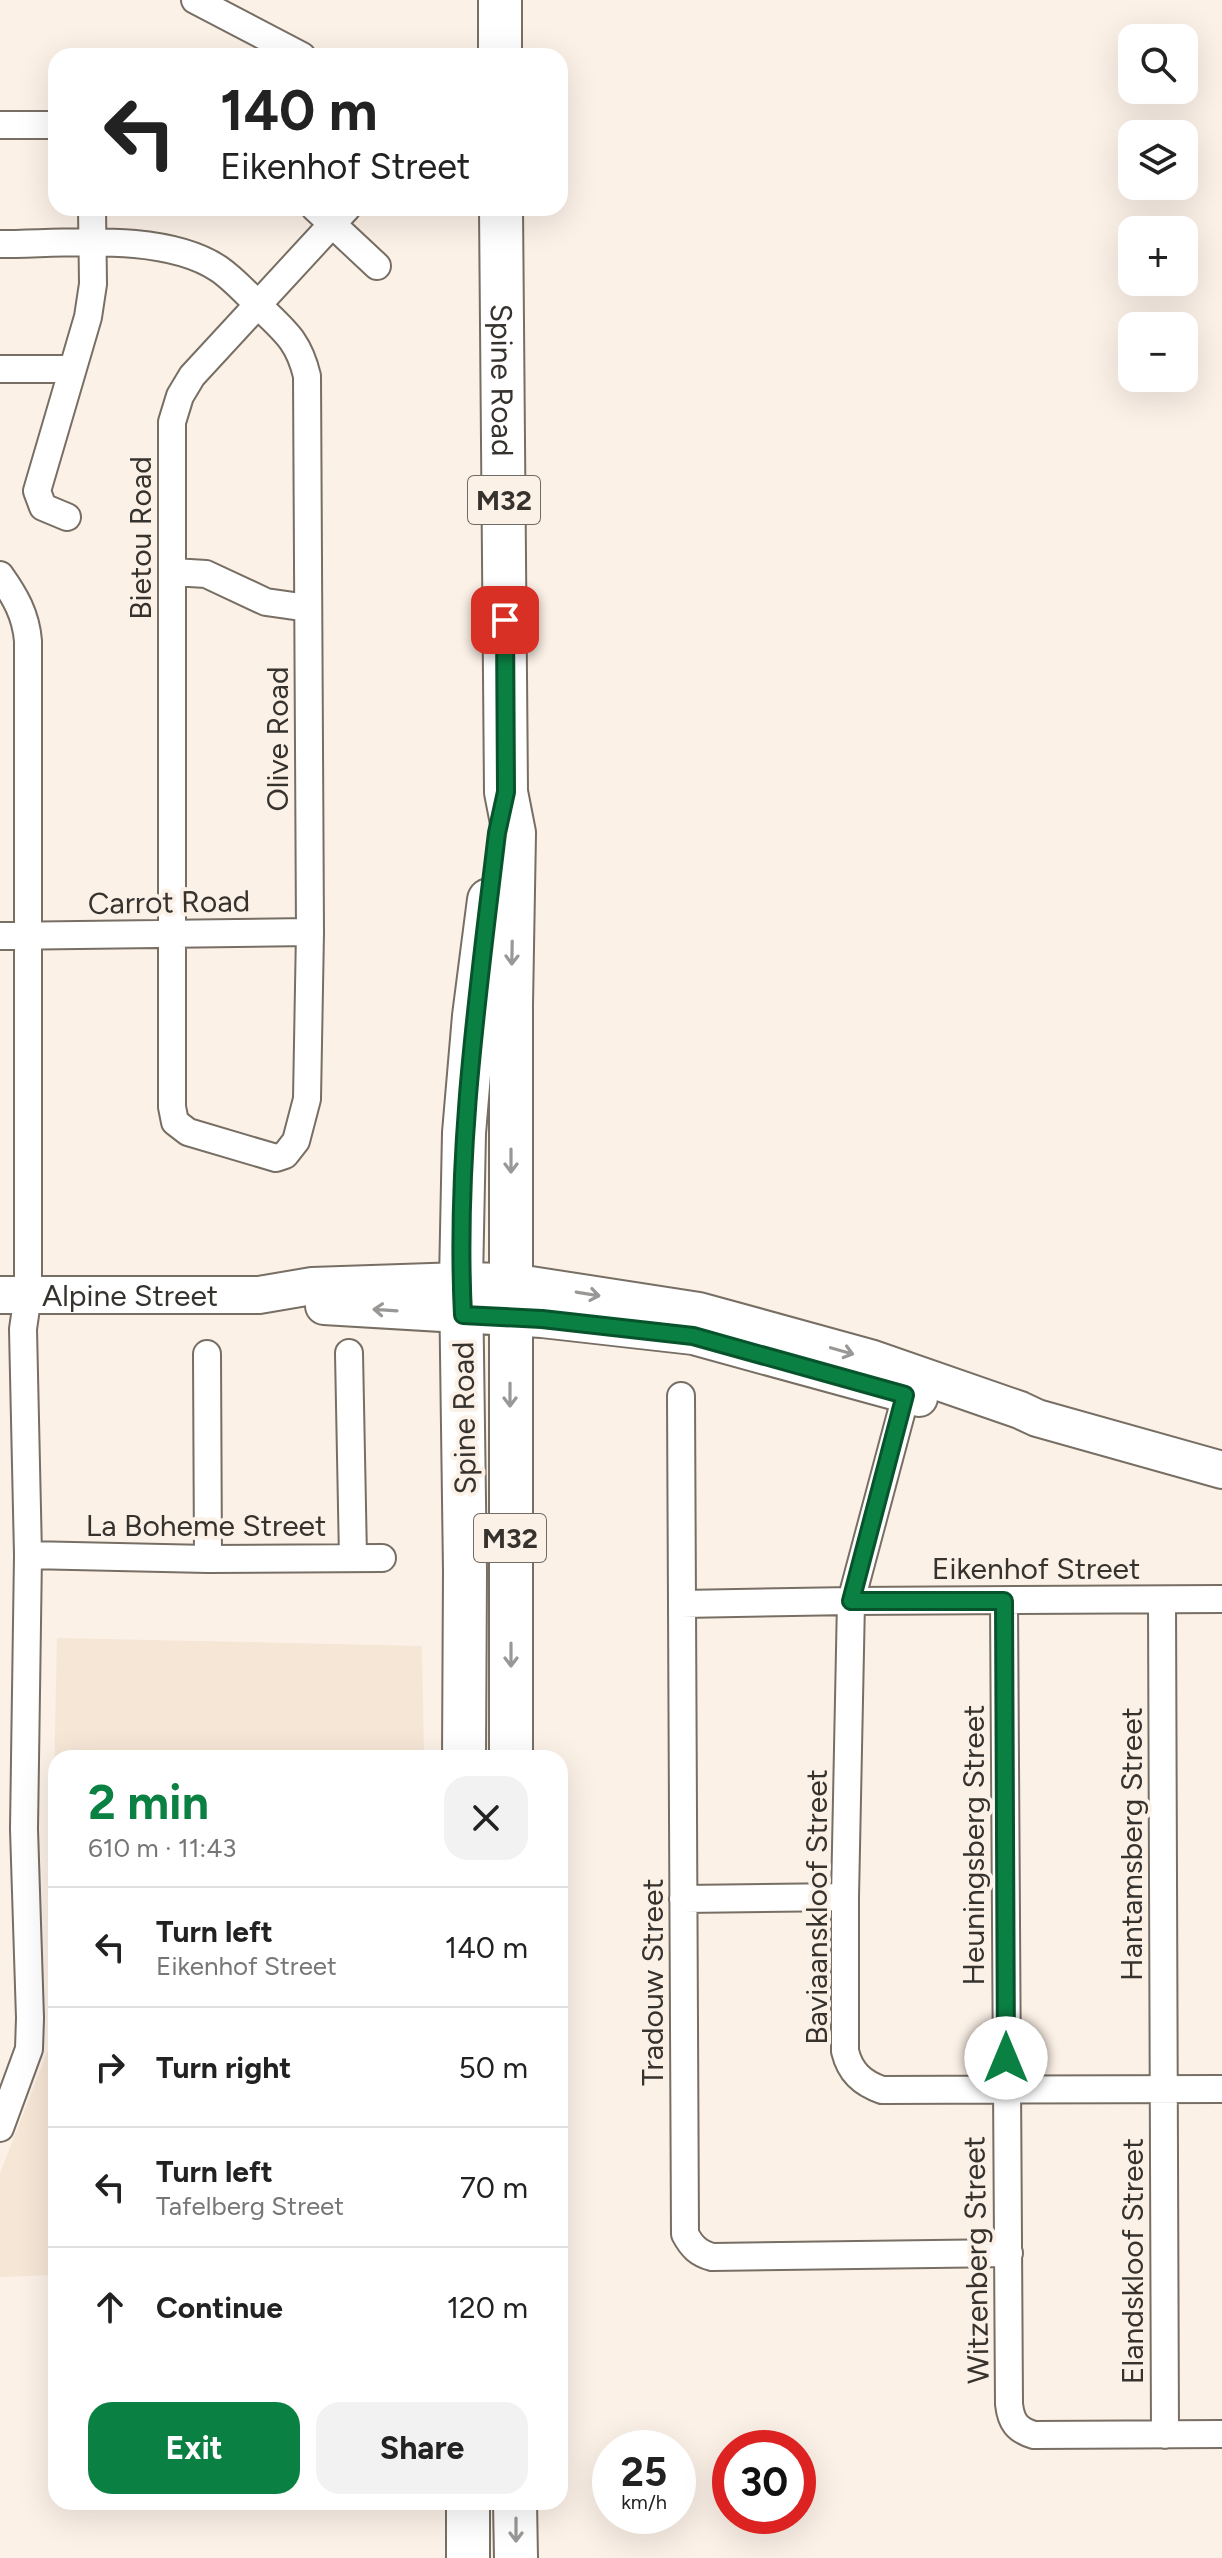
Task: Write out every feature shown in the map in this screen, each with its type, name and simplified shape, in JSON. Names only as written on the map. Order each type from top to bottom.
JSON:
[{"type":"main road","points":[[500,0],[500,48]]},
{"type":"main road","name":"Spine Road","points":[[501,216],[506,792],[514,833],[511,1750]]},
{"type":"main road","name":"Spine Road","points":[[464,1750],[462,1298],[467,1091],[497,833],[506,792]]},
{"type":"main road","points":[[468,2510],[468,2558]]},
{"type":"main road","points":[[515,2510],[516,2558]]},
{"type":"street","points":[[195,0],[287,48]]},
{"type":"street","points":[[0,125],[48,125]]},
{"type":"street","points":[[67,517],[43,507],[37,491],[88,317],[92,295],[92,216]]},
{"type":"street","name":"Bietou Road","points":[[171,933],[172,422],[180,396],[198,367],[328,216]]},
{"type":"street","points":[[334,216],[377,266]]},
{"type":"street","name":"Olive Road","points":[[0,244],[151,245],[187,254],[219,269],[292,337],[302,355],[307,376],[310,932],[307,1099],[296,1141],[285,1155],[276,1158],[188,1132],[175,1122],[172,1107],[171,933]]},
{"type":"street","points":[[0,369],[72,369]]},
{"type":"street","points":[[173,572],[206,574],[266,602],[308,608]]},
{"type":"street","points":[[0,575],[18,603],[27,628],[28,936],[14,1294],[23,1329],[28,1555],[12,1809],[29,2049],[0,2128]]},
{"type":"street","name":"Carrot Road","points":[[0,936],[310,932]]},
{"type":"street","name":"Alpine Street","points":[[14,1294],[259,1295],[312,1286],[511,1300],[693,1336],[908,1384],[1017,1421],[1037,1418],[1222,1470]]},
{"type":"street","points":[[349,1353],[353,1558]]},
{"type":"street","points":[[207,1354],[208,1559]]},
{"type":"street","name":"Baviaanskloof Street","points":[[908,1384],[851,1601],[845,2051],[855,2074],[870,2086],[882,2090],[1222,2089]]},
{"type":"street","name":"Tradouw Street","points":[[681,1396],[685,2234],[700,2254],[712,2257],[1009,2253]]},
{"type":"street","name":"La Boheme Street","points":[[28,1555],[208,1559],[382,1558]]},
{"type":"street","name":"Eikenhof Street","points":[[682,1604],[1222,1599]]},
{"type":"street","name":"Hantamsberg Street","points":[[1162,1600],[1163,2087]]},
{"type":"street","name":"Heuningsberg Street","points":[[1004,1601],[1006,2089]]},
{"type":"street","points":[[683,1899],[845,1897]]},
{"type":"street","name":"Elandskloof Street","points":[[1163,2087],[1165,2435]]},
{"type":"street","name":"Witzenberg Street","points":[[1006,2089],[1009,2404],[1012,2421],[1034,2435],[1165,2435]]},
{"type":"street","points":[[1165,2435],[1222,2434]]},
{"type":"shaded area","points":[[57,1638],[422,1646],[424,1750],[55,1750]]},
{"type":"shaded area","points":[[48,2050],[48,2275],[0,2277],[0,2173]]},
{"type":"route","points":[[505,620],[506,792],[497,833],[467,1091],[461,1281],[463,1315],[542,1319],[693,1336],[905,1395],[851,1601],[1004,1601],[1006,2058]]}]
